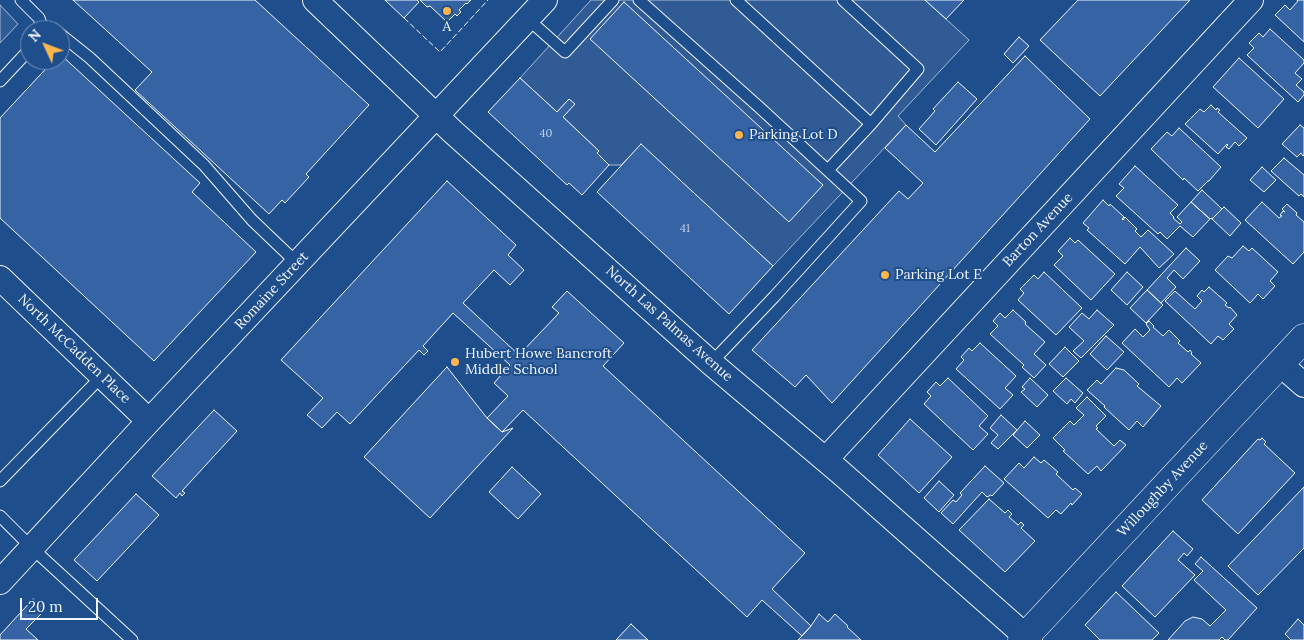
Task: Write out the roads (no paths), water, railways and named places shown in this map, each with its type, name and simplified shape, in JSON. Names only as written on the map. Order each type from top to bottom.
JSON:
[{"type":"street","name":"North Las Palmas Avenue","points":[[315,0],[436,116],[711,363],[826,459],[1026,639]]},
{"type":"street","name":"Romaine Street","points":[[0,582],[545,0]]},
{"type":"street","name":"Barton Avenue","points":[[826,459],[1251,0]]},
{"type":"street","name":"North McCadden Place","points":[[0,278],[149,421]]},
{"type":"street","name":"Willoughby Avenue","points":[[1026,639],[1304,338]]},
{"type":"street","points":[[1280,364],[1304,386]]},
{"type":"lane","points":[[21,0],[42,20]]},
{"type":"lane","points":[[528,19],[565,52],[613,0]]},
{"type":"lane","points":[[736,0],[871,124]]},
{"type":"lane","points":[[828,170],[871,124],[918,69],[843,0]]},
{"type":"lane","points":[[645,2],[861,201],[711,363]]},
{"type":"lane","points":[[70,42],[90,58],[204,165],[252,220],[298,264]]},
{"type":"lane","points":[[0,81],[20,60]]},
{"type":"lane","points":[[0,481],[102,376]]},
{"type":"lane","points":[[0,516],[132,640]]},
{"type":"place","name":"A","points":[[447,11]]},
{"type":"place","name":"Parking Lot D","points":[[739,135]]},
{"type":"place","name":"Parking Lot E","points":[[885,275]]},
{"type":"place","name":"Hubert Howe Bancroft Middle School","points":[[455,362]]}]
